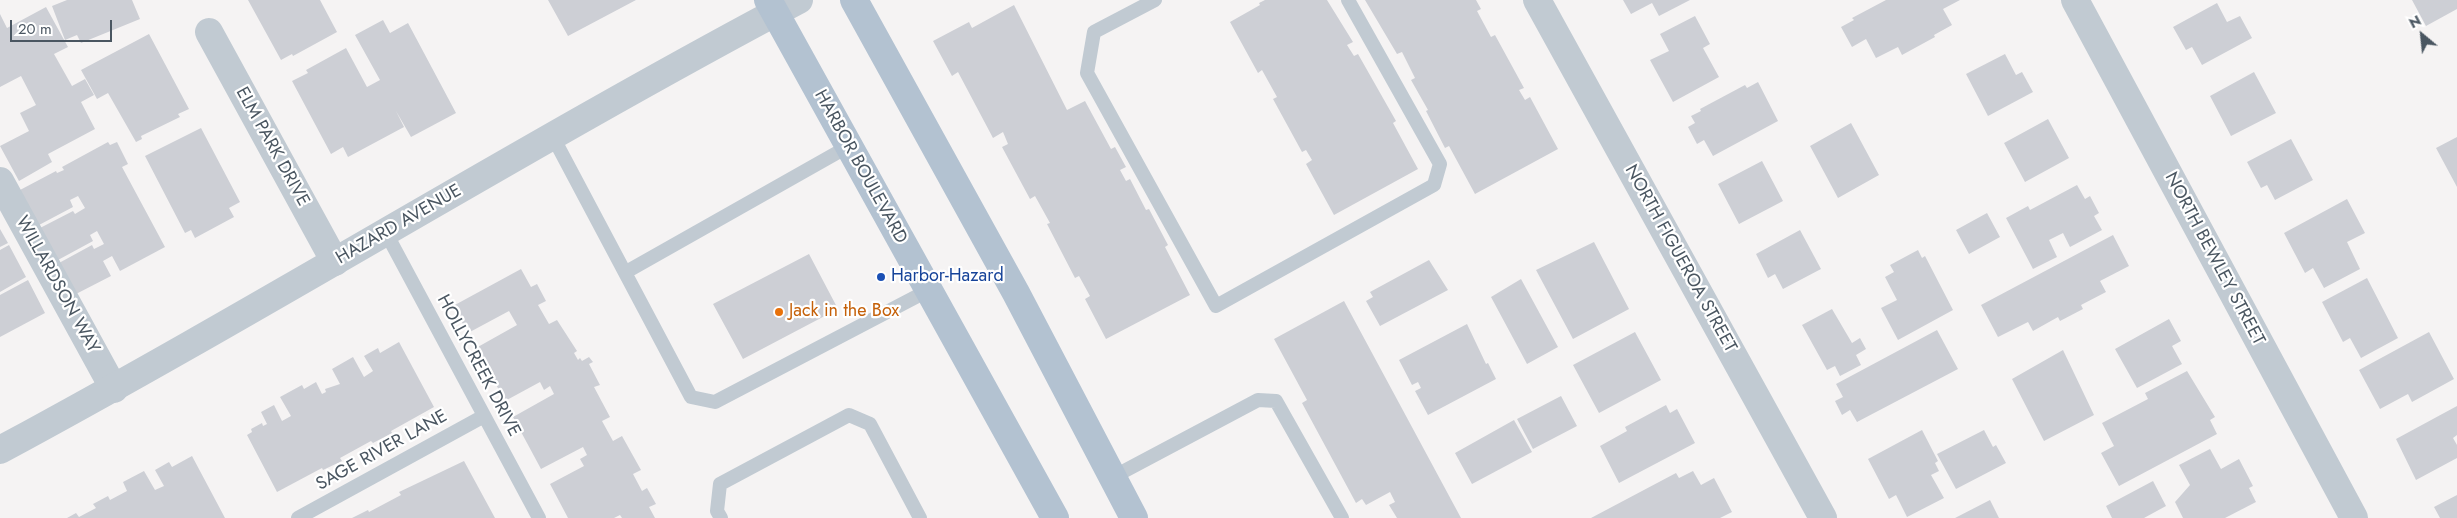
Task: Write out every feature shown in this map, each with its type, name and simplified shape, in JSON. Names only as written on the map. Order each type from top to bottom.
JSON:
[{"type":"main road","points":[[854,0],[1016,293],[1134,518]]},
{"type":"main road","name":"HARBOR BOULEVARD","points":[[771,6],[1055,518]]},
{"type":"street","name":"HAZARD AVENUE","points":[[0,450],[114,389],[335,262],[385,231],[553,136],[771,6],[799,0]]},
{"type":"street","name":"NORTH FIGUEROA STREET","points":[[1537,0],[1823,518]]},
{"type":"street","name":"NORTH BEWLEY STREET","points":[[2075,0],[2354,518]]},
{"type":"street","name":"ELM PARK DRIVE","points":[[209,32],[335,262]]},
{"type":"street","name":"WILLARDSON WAY","points":[[0,181],[114,389]]},
{"type":"lane","points":[[1155,0],[1094,32],[1087,73],[1216,306],[1434,185],[1440,164],[1348,0]]},
{"type":"lane","points":[[553,136],[691,397],[715,402],[928,290]]},
{"type":"lane","points":[[626,272],[849,146]]},
{"type":"lane","name":"HOLLYCREEK DRIVE","points":[[385,231],[539,518]]},
{"type":"lane","points":[[1113,477],[1258,400],[1276,401],[1342,518]]},
{"type":"lane","points":[[721,518],[717,511],[720,484],[849,415],[870,424],[920,518]]},
{"type":"lane","name":"SAGE RIVER LANE","points":[[298,518],[484,416]]},
{"type":"building","points":[[67,0],[132,0],[140,19],[81,43],[77,35],[65,40],[52,6]]},
{"type":"building","points":[[248,0],[320,0],[337,32],[293,56],[292,54],[281,60]]},
{"type":"building","points":[[548,0],[636,0],[568,36]]},
{"type":"building","points":[[1265,0],[1327,0],[1353,42],[1347,45],[1354,56],[1358,54],[1396,121],[1393,123],[1418,169],[1334,215],[1306,164],[1312,160],[1306,150],[1302,152],[1273,99],[1277,97],[1262,70],[1258,73],[1230,22],[1260,5],[1259,3]]},
{"type":"building","points":[[1365,0],[1476,0],[1481,9],[1477,11],[1491,37],[1495,35],[1524,88],[1519,90],[1525,100],[1530,97],[1558,149],[1475,194],[1449,146],[1445,148],[1426,111],[1428,110],[1411,80],[1415,78],[1402,52],[1397,54]]},
{"type":"building","points":[[1623,0],[1690,0],[1659,16],[1652,3],[1631,14]]},
{"type":"building","points":[[1886,0],[1960,0],[1943,9],[1952,25],[1934,35],[1935,37],[1902,55],[1898,47],[1876,58],[1866,39],[1852,47],[1841,27],[1854,20],[1852,18]]},
{"type":"building","points":[[2412,0],[2457,0],[2457,9],[2426,26]]},
{"type":"building","points":[[2217,3],[2227,22],[2240,16],[2252,38],[2202,65],[2192,47],[2186,50],[2173,27]]},
{"type":"building","points":[[1014,5],[1067,110],[1085,101],[1111,149],[1115,147],[1126,167],[1120,170],[1126,181],[1130,179],[1146,210],[1149,209],[1168,245],[1165,247],[1190,295],[1106,339],[1085,299],[1090,296],[1079,276],[1075,278],[1047,224],[1050,223],[1035,196],[1030,199],[1002,147],[1008,144],[1003,132],[993,138],[958,72],[952,76],[933,41],[969,22],[972,28]]},
{"type":"building","points":[[46,7],[68,47],[54,54],[72,86],[85,79],[94,95],[81,102],[95,129],[48,154],[52,162],[19,181],[0,146],[29,131],[20,113],[36,105],[21,76],[0,87],[0,14],[7,28]]},
{"type":"building","points":[[1695,16],[1710,44],[1703,48],[1719,77],[1673,102],[1650,60],[1669,51],[1660,34]]},
{"type":"building","points":[[383,20],[390,33],[408,23],[456,113],[411,137],[396,111],[404,127],[348,157],[343,147],[331,154],[292,81],[308,73],[306,70],[346,48],[367,87],[380,80],[355,35]]},
{"type":"building","points":[[149,34],[189,109],[178,114],[180,117],[141,136],[142,139],[136,142],[108,93],[97,99],[81,70]]},
{"type":"building","points":[[2005,54],[2016,75],[2022,72],[2033,92],[1988,116],[1966,74]]},
{"type":"building","points":[[2254,72],[2276,113],[2231,136],[2210,96]]},
{"type":"building","points":[[1758,82],[1778,121],[1713,156],[1704,140],[1697,144],[1688,127],[1695,123],[1691,116],[1701,111],[1700,109],[1745,85],[1747,88]]},
{"type":"building","points":[[2048,119],[2069,158],[2025,182],[2004,143]]},
{"type":"building","points":[[1851,123],[1879,175],[1838,198],[1810,146]]},
{"type":"building","points":[[201,128],[240,202],[229,208],[234,217],[195,238],[191,230],[185,233],[145,156]]},
{"type":"building","points":[[2457,137],[2457,187],[2436,148]]},
{"type":"building","points":[[2291,139],[2313,180],[2275,200],[2267,185],[2261,188],[2247,162]]},
{"type":"building","points":[[108,142],[110,145],[117,142],[128,164],[122,167],[165,247],[120,271],[112,256],[103,261],[111,276],[76,294],[59,263],[92,245],[94,249],[104,244],[97,231],[90,235],[93,241],[58,260],[40,228],[73,211],[75,214],[85,208],[78,196],[70,200],[73,207],[39,225],[20,190],[56,171],[57,173],[64,170],[62,167]]},
{"type":"building","points":[[1762,161],[1783,201],[1739,224],[1718,184]]},
{"type":"building","points":[[2077,185],[2085,199],[2090,196],[2099,213],[2094,216],[2102,230],[2070,247],[2063,233],[2049,240],[2057,257],[2033,269],[2006,218],[2028,206],[2030,210]]},
{"type":"building","points":[[2347,199],[2365,233],[2347,242],[2360,269],[2324,288],[2313,268],[2305,273],[2284,233]]},
{"type":"building","points":[[1987,213],[2000,237],[1969,254],[1956,230]]},
{"type":"building","points":[[0,229],[8,243],[0,247]]},
{"type":"building","points":[[1800,230],[1821,269],[1783,289],[1775,274],[1768,278],[1756,254]]},
{"type":"building","points":[[2113,235],[2129,266],[2100,281],[2106,292],[2081,305],[2083,309],[2060,321],[2058,317],[2033,331],[2028,322],[1998,337],[1981,305]]},
{"type":"building","points":[[1594,242],[1629,309],[1573,339],[1536,270]]},
{"type":"building","points":[[9,245],[26,277],[0,292],[0,250]]},
{"type":"building","points":[[1918,250],[1922,258],[1925,256],[1953,310],[1898,340],[1881,308],[1897,300],[1885,277],[1894,272],[1890,265]]},
{"type":"building","points":[[809,254],[838,309],[743,359],[713,304]]},
{"type":"building","points":[[1429,260],[1448,290],[1380,326],[1366,301],[1373,297],[1370,292]]},
{"type":"building","points":[[521,269],[531,287],[537,284],[546,301],[538,305],[549,324],[557,320],[577,351],[574,353],[578,360],[580,358],[582,361],[589,357],[593,362],[589,364],[600,385],[594,387],[610,417],[602,421],[613,441],[622,436],[641,470],[633,474],[642,491],[647,488],[656,504],[649,507],[655,518],[622,518],[620,515],[614,518],[568,518],[550,484],[584,466],[580,459],[587,455],[583,447],[541,469],[513,417],[554,394],[550,386],[544,390],[540,382],[505,401],[476,348],[517,325],[509,311],[468,333],[453,306]]},
{"type":"building","points":[[2367,278],[2398,338],[2361,358],[2350,338],[2343,342],[2322,302]]},
{"type":"building","points":[[1521,279],[1558,347],[1527,364],[1491,297]]},
{"type":"building","points":[[28,280],[45,313],[0,337],[0,295]]},
{"type":"building","points":[[1344,301],[1461,518],[1397,518],[1389,505],[1395,502],[1390,492],[1366,505],[1362,499],[1356,503],[1302,403],[1307,400],[1274,339]]},
{"type":"building","points":[[1832,309],[1852,343],[1860,338],[1866,349],[1856,355],[1861,365],[1840,376],[1835,366],[1827,370],[1802,325]]},
{"type":"building","points":[[2169,319],[2181,341],[2172,346],[2182,364],[2137,388],[2115,349]]},
{"type":"building","points":[[1467,324],[1486,364],[1488,363],[1496,379],[1428,415],[1415,391],[1421,388],[1418,382],[1412,385],[1399,360]]},
{"type":"building","points":[[1937,330],[1958,369],[1857,422],[1850,410],[1842,415],[1835,401],[1843,397],[1836,384]]},
{"type":"building","points":[[1635,332],[1661,380],[1599,413],[1573,365]]},
{"type":"building","points":[[2429,332],[2454,379],[2412,402],[2408,394],[2380,409],[2359,370]]},
{"type":"building","points":[[399,342],[434,407],[391,431],[392,433],[373,443],[371,441],[340,458],[342,461],[323,470],[322,468],[277,492],[247,435],[252,432],[251,429],[262,423],[263,426],[267,424],[261,412],[274,405],[282,421],[291,416],[280,397],[302,385],[304,389],[316,382],[322,394],[326,392],[325,389],[340,384],[332,369],[353,357],[364,377],[373,371],[364,356],[378,348],[380,353]]},
{"type":"building","points":[[2063,350],[2094,415],[2044,441],[2012,379]]},
{"type":"building","points":[[2187,371],[2215,417],[2210,420],[2217,434],[2119,486],[2101,453],[2114,446],[2102,423],[2148,399],[2145,393]]},
{"type":"building","points":[[1561,396],[1577,426],[1533,449],[1517,419]]},
{"type":"building","points":[[1666,405],[1670,413],[1677,409],[1695,443],[1619,483],[1600,446],[1627,431],[1625,427]]},
{"type":"building","points":[[2457,406],[2457,435],[2453,438],[2457,445],[2457,458],[2416,480],[2396,439]]},
{"type":"building","points":[[1514,420],[1532,452],[1472,484],[1455,453]]},
{"type":"building","points":[[1922,430],[1938,461],[1935,463],[1939,471],[1931,475],[1944,498],[1907,517],[1896,495],[1889,499],[1868,459]]},
{"type":"building","points":[[1984,430],[1993,447],[1996,445],[2006,463],[1956,489],[1937,454]]},
{"type":"building","points":[[2210,449],[2221,469],[2239,459],[2253,486],[2249,488],[2256,502],[2225,518],[2183,518],[2175,502],[2190,485],[2179,465]]},
{"type":"building","points":[[192,456],[225,518],[67,518],[76,513],[79,517],[96,508],[93,504],[108,496],[110,500],[127,491],[123,482],[144,471],[155,490],[164,486],[155,470],[169,462],[172,467]]},
{"type":"building","points":[[464,461],[495,518],[352,518],[368,510],[369,512],[401,495],[399,492]]},
{"type":"building","points":[[1693,471],[1701,485],[1714,478],[1732,512],[1720,518],[1591,518],[1676,473],[1679,478]]},
{"type":"building","points":[[2153,481],[2166,506],[2144,518],[2112,518],[2106,506]]},
{"type":"building","points":[[2457,495],[2457,518],[2440,518],[2434,507]]},
{"type":"building","points":[[1990,500],[1999,518],[1955,518]]},
{"type":"place","name":"Harbor-Hazard","points":[[881,277]]},
{"type":"place","name":"Jack in the Box","points":[[779,312]]}]
